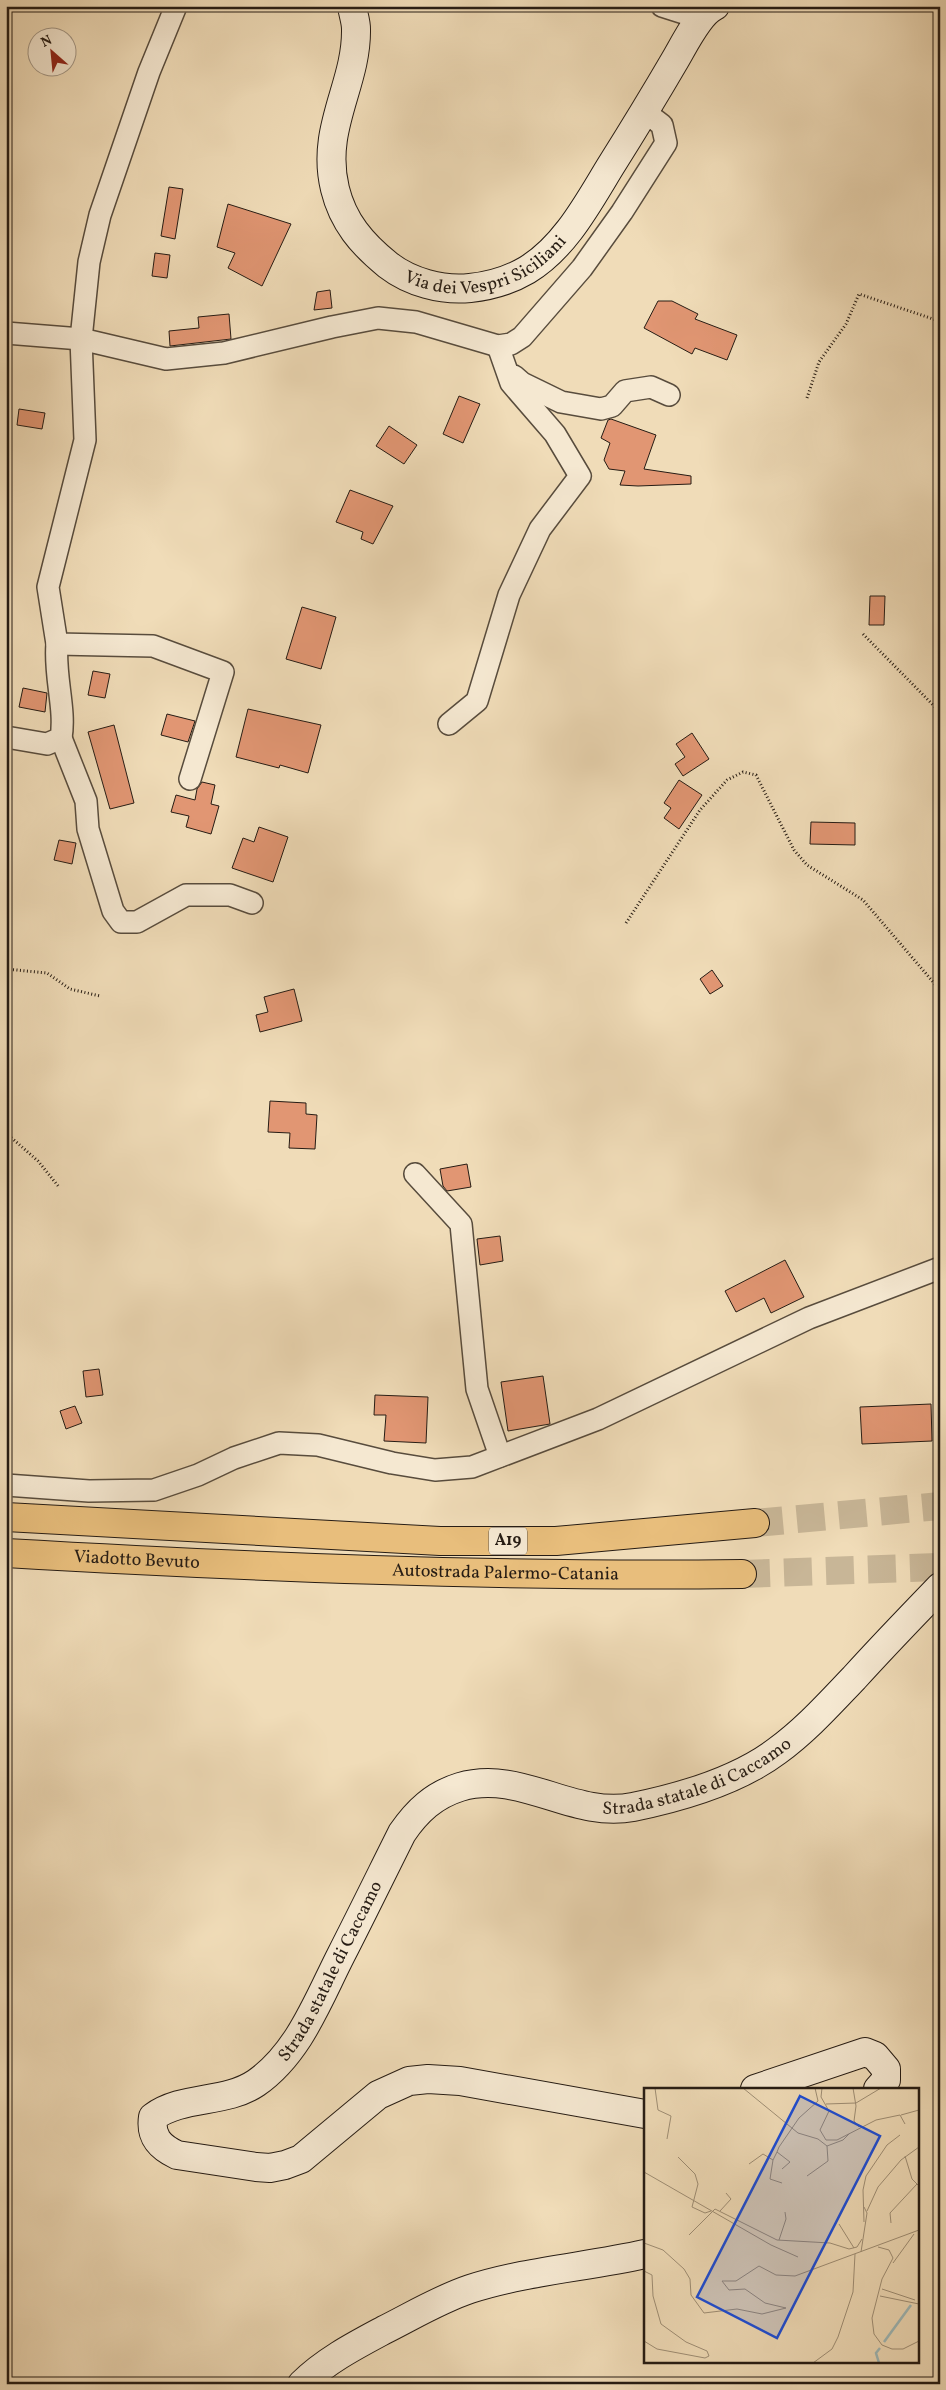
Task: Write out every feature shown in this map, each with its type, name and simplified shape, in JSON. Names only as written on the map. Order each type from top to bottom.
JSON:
[{"type":"highway","name":"Viadotto Bevuto","points":[[6,1517],[260,1530]]},
{"type":"highway","name":"Autostrada Palermo-Catania","points":[[260,1530],[440,1541],[556,1541],[755,1523]]},
{"type":"highway","name":"Viadotto Bevuto","points":[[6,1553],[269,1568]]},
{"type":"highway","name":"Autostrada Palermo-Catania","points":[[269,1568],[527,1574],[742,1574]]},
{"type":"main road","name":"Via dei Vespri Siciliani","points":[[358,14],[353,56],[331,140],[330,166],[342,211],[353,232],[370,250],[392,268],[411,278],[436,286],[461,289],[480,287],[504,281],[528,270],[548,255],[583,211],[711,8]]},
{"type":"main road","name":"Strada statale di Caccamo","points":[[644,2114],[460,2081],[428,2079],[409,2081],[378,2095],[301,2159],[270,2168],[177,2155],[164,2149],[156,2140],[151,2128],[154,2117],[164,2109],[237,2094],[255,2084],[270,2072],[290,2051],[319,1999],[402,1833],[415,1813],[433,1799],[451,1790],[472,1784],[491,1782],[510,1784],[581,1806],[604,1810],[633,1807],[701,1788],[738,1774],[777,1751],[818,1715],[940,1587]]},
{"type":"main road","points":[[758,2088],[852,2054],[865,2052],[875,2056],[886,2069],[886,2080],[879,2088]]},
{"type":"main road","points":[[302,2384],[329,2362],[372,2336],[430,2306],[469,2290],[509,2279],[644,2254]]},
{"type":"street","points":[[176,6],[149,72],[100,216],[89,262],[81,339],[85,440],[48,587],[57,644],[56,663],[63,725],[61,738],[86,801],[88,829],[113,911],[121,922],[137,922],[186,895],[230,895],[252,902]]},
{"type":"street","points":[[662,6],[684,13],[711,8]]},
{"type":"street","points":[[6,333],[81,339],[166,359],[224,353],[378,318],[416,322],[498,346],[511,344],[522,337],[582,268],[622,212],[666,143],[662,125],[645,112]]},
{"type":"street","points":[[450,724],[477,701],[513,587],[540,529],[580,476],[555,434],[512,383],[498,346]]},
{"type":"street","points":[[508,371],[522,383],[561,402],[601,409],[612,406],[625,391],[651,387],[668,396]]},
{"type":"street","points":[[57,644],[153,646],[223,672],[190,779]]},
{"type":"street","points":[[6,737],[47,744],[61,738]]},
{"type":"street","points":[[416,1174],[461,1224],[477,1389],[500,1456]]},
{"type":"street","points":[[6,1485],[89,1491],[154,1490],[198,1475],[234,1458],[279,1443],[318,1445],[392,1464],[435,1470],[472,1467],[598,1419],[809,1318],[940,1268]]},
{"type":"path","points":[[807,398],[819,362],[846,324],[859,294],[939,321]]},
{"type":"path","points":[[863,634],[940,712]]},
{"type":"path","points":[[626,923],[700,810],[727,780],[743,772],[756,775],[794,850],[807,865],[863,900],[940,990]]},
{"type":"path","points":[[6,969],[47,972],[70,988],[100,996]]},
{"type":"path","points":[[6,1133],[38,1161],[60,1187]]},
{"type":"building","points":[[169,187],[183,189],[175,239],[161,236]]},
{"type":"building","points":[[228,204],[291,224],[262,286],[228,268],[235,253],[217,247]]},
{"type":"building","points":[[155,253],[170,255],[167,278],[152,276]]},
{"type":"building","points":[[330,290],[332,308],[314,310],[317,292]]},
{"type":"building","points":[[658,301],[672,301],[698,314],[695,319],[737,335],[727,360],[695,348],[692,354],[644,328]]},
{"type":"building","points":[[229,314],[231,339],[170,346],[169,331],[199,328],[198,317]]},
{"type":"building","points":[[459,396],[480,404],[463,443],[443,434]]},
{"type":"building","points":[[19,409],[45,413],[42,429],[17,425]]},
{"type":"building","points":[[611,419],[656,435],[644,469],[691,476],[691,484],[620,485],[625,471],[609,469],[604,460],[610,443],[601,438],[608,420]]},
{"type":"building","points":[[389,426],[417,445],[404,464],[376,446]]},
{"type":"building","points":[[350,490],[393,506],[373,544],[361,539],[363,532],[336,522]]},
{"type":"building","points":[[870,596],[885,596],[884,625],[869,625]]},
{"type":"building","points":[[302,607],[336,617],[321,669],[286,659]]},
{"type":"building","points":[[93,671],[110,674],[105,698],[88,695]]},
{"type":"building","points":[[23,688],[47,693],[45,712],[19,707]]},
{"type":"building","points":[[248,709],[321,725],[308,773],[280,765],[279,768],[236,757]]},
{"type":"building","points":[[167,714],[195,721],[188,742],[161,735]]},
{"type":"building","points":[[114,725],[134,803],[110,809],[88,732]]},
{"type":"building","points":[[692,733],[709,759],[683,776],[675,764],[685,757],[676,744]]},
{"type":"building","points":[[679,780],[702,795],[679,829],[664,818],[671,808],[664,803]]},
{"type":"building","points":[[202,782],[215,785],[211,804],[219,806],[211,834],[186,827],[189,816],[171,812],[176,795],[195,800],[197,789]]},
{"type":"building","points":[[811,822],[855,823],[855,845],[810,844]]},
{"type":"building","points":[[259,827],[288,837],[273,882],[232,868],[243,838],[254,842]]},
{"type":"building","points":[[59,840],[76,843],[72,864],[54,860]]},
{"type":"building","points":[[712,970],[723,986],[710,994],[700,979]]},
{"type":"building","points":[[294,989],[302,1021],[260,1032],[256,1015],[268,1012],[264,997]]},
{"type":"building","points":[[270,1101],[306,1103],[306,1114],[317,1115],[315,1149],[289,1148],[290,1133],[268,1132]]},
{"type":"building","points":[[467,1164],[471,1187],[447,1191],[443,1186],[440,1169]]},
{"type":"building","points":[[500,1236],[503,1261],[480,1265],[477,1239]]},
{"type":"building","points":[[785,1260],[804,1297],[771,1313],[764,1298],[736,1312],[725,1291]]},
{"type":"building","points":[[99,1369],[103,1395],[86,1397],[83,1371]]},
{"type":"building","points":[[543,1376],[550,1424],[508,1431],[501,1382]]},
{"type":"building","points":[[375,1395],[428,1397],[426,1443],[384,1441],[386,1415],[374,1415]]},
{"type":"building","points":[[931,1404],[932,1441],[862,1444],[860,1407]]},
{"type":"building","points":[[75,1406],[82,1423],[66,1429],[60,1411]]},
{"type":"tunnel","points":[[755,1523],[940,1506]]},
{"type":"tunnel","points":[[742,1574],[940,1567]]}]
